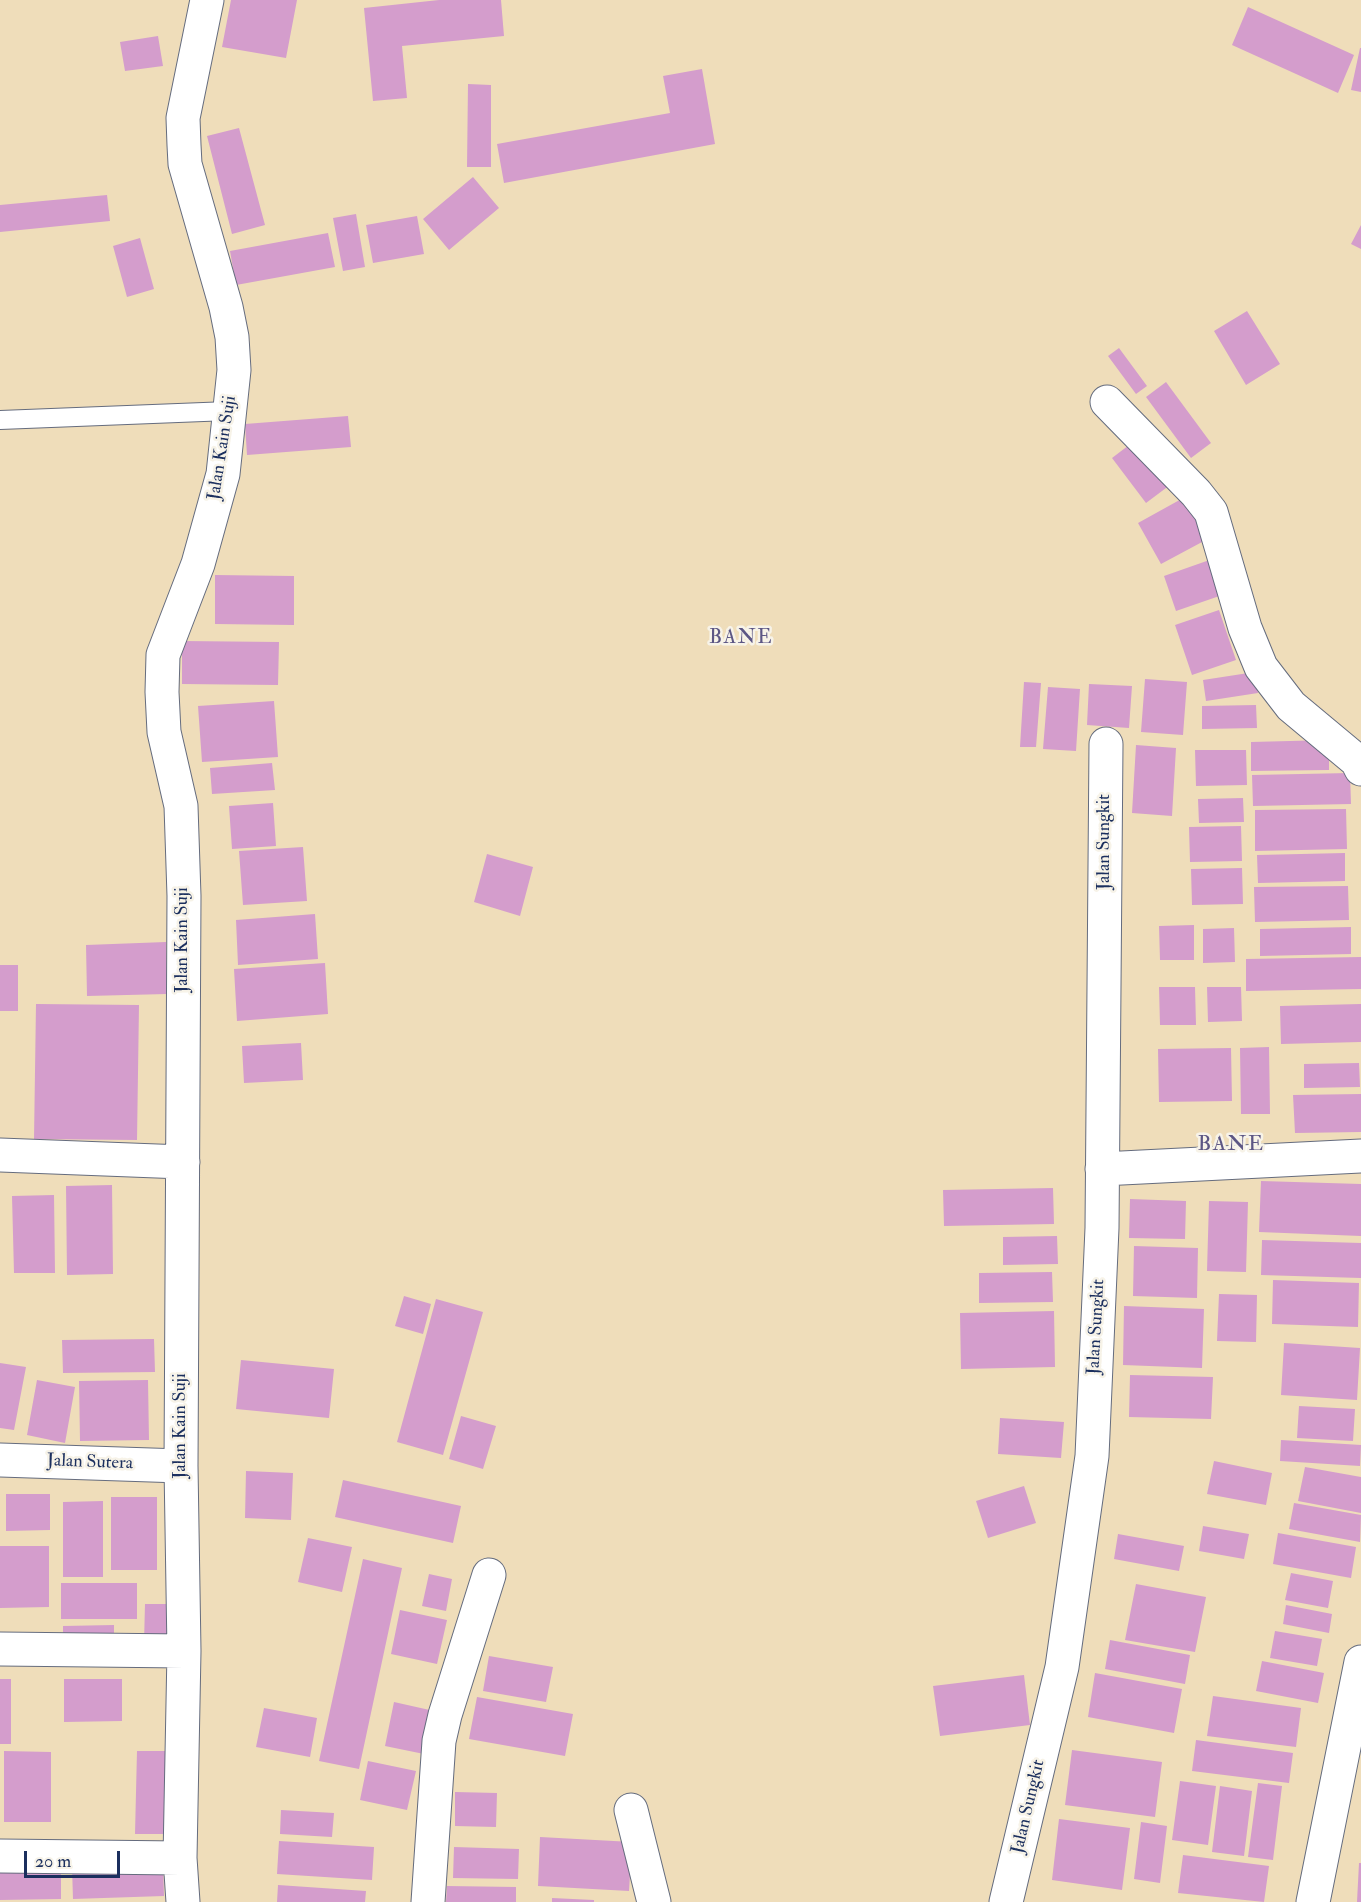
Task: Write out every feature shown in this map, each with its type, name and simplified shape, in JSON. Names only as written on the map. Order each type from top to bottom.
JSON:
[{"type":"street","name":"Jalan Kain Suji","points":[[183,1902],[180,1858],[184,1651],[181,1466],[184,896],[181,806],[164,732],[163,656],[198,564],[223,474],[234,370],[232,337],[226,307],[185,164],[183,118],[207,0]]},
{"type":"street","points":[[1107,402],[1196,493],[1211,512],[1245,628],[1261,667],[1291,706],[1357,761],[1361,769]]},
{"type":"street","name":"Jalan Sungkit","points":[[1006,1902],[1062,1667],[1092,1456],[1100,1274],[1106,744]]},
{"type":"street","points":[[0,1155],[183,1162]]},
{"type":"street","points":[[1102,1169],[1361,1156]]},
{"type":"street","name":"Jalan Sutera","points":[[0,1460],[181,1466]]},
{"type":"street","points":[[428,1902],[439,1741],[489,1575]]},
{"type":"street","points":[[0,1649],[184,1651]]},
{"type":"street","points":[[1313,1902],[1361,1662]]},
{"type":"street","points":[[631,1810],[654,1902]]},
{"type":"street","points":[[0,1856],[180,1858]]},
{"type":"lane","points":[[0,420],[229,411]]},
{"type":"building","points":[[231,0],[297,0],[286,58],[222,47]]},
{"type":"building","points":[[439,0],[501,0],[504,36],[402,46],[407,98],[373,101],[364,8]]},
{"type":"building","points":[[1248,7],[1354,55],[1338,93],[1232,45]]},
{"type":"building","points":[[158,36],[163,66],[125,71],[120,42]]},
{"type":"building","points":[[1361,48],[1361,92],[1351,90]]},
{"type":"building","points":[[702,69],[715,144],[504,183],[497,144],[670,113],[663,76]]},
{"type":"building","points":[[468,84],[491,85],[491,167],[467,167]]},
{"type":"building","points":[[239,128],[265,225],[232,234],[207,136]]},
{"type":"building","points":[[473,177],[499,208],[449,250],[423,219]]},
{"type":"building","points":[[107,195],[110,221],[0,232],[0,205]]},
{"type":"building","points":[[356,214],[365,267],[343,271],[333,218]]},
{"type":"building","points":[[417,216],[424,254],[373,263],[366,225]]},
{"type":"building","points":[[1361,225],[1361,249],[1351,244]]},
{"type":"building","points":[[328,233],[335,267],[236,285],[230,251]]},
{"type":"building","points":[[140,238],[154,289],[127,297],[113,246]]},
{"type":"building","points":[[1247,311],[1280,364],[1246,385],[1214,331]]},
{"type":"building","points":[[1119,348],[1147,386],[1136,394],[1108,356]]},
{"type":"building","points":[[1166,382],[1211,443],[1191,458],[1146,397]]},
{"type":"building","points":[[348,416],[351,447],[247,455],[245,424]]},
{"type":"building","points":[[1137,439],[1170,485],[1146,503],[1112,458]]},
{"type":"building","points":[[1194,492],[1217,534],[1161,564],[1138,523]]},
{"type":"building","points":[[1218,557],[1231,592],[1176,611],[1164,576]]},
{"type":"building","points":[[215,575],[294,576],[294,625],[215,624]]},
{"type":"building","points":[[1219,610],[1236,660],[1192,675],[1175,625]]},
{"type":"building","points":[[182,641],[279,642],[278,685],[182,684]]},
{"type":"building","points":[[1255,672],[1258,693],[1206,701],[1203,680]]},
{"type":"building","points":[[1145,679],[1187,682],[1183,735],[1141,732]]},
{"type":"building","points":[[1024,682],[1041,683],[1036,747],[1020,747]]},
{"type":"building","points":[[1089,684],[1132,686],[1129,728],[1087,725]]},
{"type":"building","points":[[1048,687],[1080,689],[1076,751],[1043,749]]},
{"type":"building","points":[[274,701],[278,757],[202,762],[198,706]]},
{"type":"building","points":[[1256,705],[1257,728],[1202,729],[1202,706]]},
{"type":"building","points":[[1329,740],[1329,770],[1251,771],[1251,742]]},
{"type":"building","points":[[1136,745],[1176,748],[1172,816],[1132,813]]},
{"type":"building","points":[[1195,750],[1246,750],[1247,785],[1196,786]]},
{"type":"building","points":[[272,763],[275,790],[212,794],[210,768]]},
{"type":"building","points":[[1350,773],[1351,804],[1253,806],[1252,775]]},
{"type":"building","points":[[1243,798],[1244,822],[1199,823],[1198,799]]},
{"type":"building","points":[[273,803],[276,846],[232,849],[229,806]]},
{"type":"building","points":[[1346,809],[1347,849],[1255,851],[1255,810]]},
{"type":"building","points":[[1241,826],[1242,861],[1190,862],[1189,827]]},
{"type":"building","points":[[303,847],[307,901],[243,905],[239,851]]},
{"type":"building","points":[[1345,853],[1345,881],[1258,883],[1257,855]]},
{"type":"building","points":[[487,854],[533,867],[520,916],[474,902]]},
{"type":"building","points":[[1242,868],[1243,904],[1192,905],[1191,869]]},
{"type":"building","points":[[1348,886],[1349,920],[1255,922],[1254,887]]},
{"type":"building","points":[[315,914],[318,959],[238,965],[236,920]]},
{"type":"building","points":[[1194,925],[1194,960],[1160,960],[1159,926]]},
{"type":"building","points":[[1351,927],[1351,954],[1260,956],[1260,929]]},
{"type":"building","points":[[1234,928],[1235,962],[1203,963],[1203,929]]},
{"type":"building","points":[[166,942],[167,994],[87,996],[86,945]]},
{"type":"building","points":[[1361,957],[1361,989],[1246,991],[1246,959]]},
{"type":"building","points":[[325,963],[328,1014],[237,1021],[234,969]]},
{"type":"building","points":[[0,965],[18,965],[18,1011],[0,1011]]},
{"type":"building","points":[[1159,987],[1195,987],[1196,1025],[1160,1025]]},
{"type":"building","points":[[1207,987],[1241,987],[1242,1021],[1208,1022]]},
{"type":"building","points":[[36,1004],[139,1005],[137,1140],[34,1139]]},
{"type":"building","points":[[1361,1004],[1361,1042],[1281,1044],[1280,1006]]},
{"type":"building","points":[[301,1043],[303,1080],[244,1083],[242,1046]]},
{"type":"building","points":[[1269,1047],[1270,1114],[1241,1114],[1240,1048]]},
{"type":"building","points":[[1231,1048],[1232,1101],[1159,1102],[1158,1049]]},
{"type":"building","points":[[1359,1063],[1360,1087],[1304,1088],[1304,1064]]},
{"type":"building","points":[[1361,1094],[1361,1132],[1295,1133],[1293,1095]]},
{"type":"building","points":[[1261,1181],[1361,1184],[1361,1236],[1259,1232]]},
{"type":"building","points":[[112,1185],[113,1274],[67,1275],[66,1186]]},
{"type":"building","points":[[1053,1188],[1054,1224],[944,1226],[943,1190]]},
{"type":"building","points":[[54,1195],[55,1273],[14,1273],[12,1196]]},
{"type":"building","points":[[1130,1199],[1186,1201],[1185,1239],[1129,1238]]},
{"type":"building","points":[[1209,1201],[1248,1202],[1246,1272],[1207,1271]]},
{"type":"building","points":[[1057,1236],[1058,1264],[1003,1265],[1003,1237]]},
{"type":"building","points":[[1262,1240],[1361,1243],[1361,1278],[1261,1275]]},
{"type":"building","points":[[1134,1246],[1198,1248],[1197,1298],[1133,1296]]},
{"type":"building","points":[[1052,1272],[1053,1302],[979,1303],[979,1273]]},
{"type":"building","points":[[1273,1280],[1359,1283],[1358,1327],[1272,1324]]},
{"type":"building","points":[[1219,1294],[1257,1295],[1256,1342],[1217,1341]]},
{"type":"building","points":[[404,1296],[431,1304],[423,1334],[395,1326]]},
{"type":"building","points":[[436,1299],[483,1312],[443,1455],[397,1442]]},
{"type":"building","points":[[1124,1306],[1204,1309],[1202,1368],[1123,1365]]},
{"type":"building","points":[[1054,1311],[1055,1367],[961,1369],[960,1313]]},
{"type":"building","points":[[154,1339],[155,1372],[63,1373],[62,1340]]},
{"type":"building","points":[[1284,1343],[1360,1348],[1357,1400],[1281,1395]]},
{"type":"building","points":[[241,1360],[334,1369],[329,1418],[236,1409]]},
{"type":"building","points":[[0,1363],[26,1367],[14,1430],[0,1428]]},
{"type":"building","points":[[1130,1375],[1213,1377],[1211,1419],[1129,1417]]},
{"type":"building","points":[[37,1380],[75,1387],[65,1443],[27,1435]]},
{"type":"building","points":[[148,1380],[149,1440],[80,1441],[79,1381]]},
{"type":"building","points":[[1299,1406],[1355,1409],[1353,1441],[1297,1438]]},
{"type":"building","points":[[461,1416],[496,1426],[483,1469],[449,1459]]},
{"type":"building","points":[[1000,1418],[1064,1422],[1061,1458],[998,1454]]},
{"type":"building","points":[[1281,1440],[1361,1445],[1360,1466],[1280,1461]]},
{"type":"building","points":[[1214,1461],[1272,1473],[1266,1505],[1207,1494]]},
{"type":"building","points":[[1305,1467],[1361,1477],[1361,1513],[1298,1501]]},
{"type":"building","points":[[246,1471],[293,1473],[291,1520],[245,1518]]},
{"type":"building","points":[[343,1480],[461,1506],[453,1543],[335,1517]]},
{"type":"building","points":[[1024,1486],[1036,1523],[988,1538],[976,1501]]},
{"type":"building","points":[[6,1494],[50,1494],[50,1530],[6,1531]]},
{"type":"building","points":[[111,1497],[157,1497],[157,1570],[111,1570]]},
{"type":"building","points":[[103,1501],[103,1577],[63,1577],[63,1502]]},
{"type":"building","points":[[1294,1503],[1361,1515],[1360,1542],[1289,1529]]},
{"type":"building","points":[[1203,1526],[1249,1534],[1244,1559],[1199,1551]]},
{"type":"building","points":[[1278,1533],[1356,1547],[1351,1578],[1273,1564]]},
{"type":"building","points":[[1118,1534],[1184,1546],[1179,1571],[1114,1559]]},
{"type":"building","points":[[308,1538],[352,1547],[342,1592],[298,1582]]},
{"type":"building","points":[[0,1546],[49,1546],[49,1607],[0,1608]]},
{"type":"building","points":[[363,1559],[402,1568],[359,1769],[319,1761]]},
{"type":"building","points":[[1291,1573],[1333,1581],[1328,1608],[1285,1600]]},
{"type":"building","points":[[429,1574],[452,1579],[446,1611],[422,1606]]},
{"type":"building","points":[[61,1583],[137,1583],[137,1619],[61,1619]]},
{"type":"building","points":[[1136,1584],[1206,1597],[1195,1652],[1125,1640]]},
{"type":"building","points":[[145,1604],[176,1604],[176,1643],[144,1643]]},
{"type":"building","points":[[1286,1605],[1332,1614],[1329,1633],[1283,1624]]},
{"type":"building","points":[[400,1610],[447,1620],[437,1664],[391,1654]]},
{"type":"building","points":[[114,1625],[114,1648],[63,1648],[63,1626]]},
{"type":"building","points":[[1275,1631],[1322,1639],[1317,1666],[1270,1658]]},
{"type":"building","points":[[1110,1640],[1190,1655],[1185,1684],[1105,1669]]},
{"type":"building","points":[[489,1656],[553,1667],[546,1702],[483,1691]]},
{"type":"building","points":[[1262,1661],[1324,1673],[1318,1703],[1256,1691]]},
{"type":"building","points":[[1095,1673],[1182,1689],[1174,1733],[1088,1717]]},
{"type":"building","points":[[1024,1675],[1030,1725],[940,1736],[933,1686]]},
{"type":"building","points":[[0,1679],[11,1679],[11,1744],[0,1744]]},
{"type":"building","points":[[64,1679],[122,1679],[122,1721],[64,1722]]},
{"type":"building","points":[[1213,1696],[1301,1708],[1296,1747],[1207,1736]]},
{"type":"building","points":[[477,1697],[573,1714],[565,1756],[469,1739]]},
{"type":"building","points":[[394,1702],[434,1711],[424,1754],[385,1746]]},
{"type":"building","points":[[264,1708],[317,1718],[310,1757],[256,1747]]},
{"type":"building","points":[[1196,1740],[1293,1753],[1289,1783],[1192,1771]]},
{"type":"building","points":[[1072,1750],[1162,1762],[1155,1817],[1065,1805]]},
{"type":"building","points":[[4,1751],[51,1752],[51,1822],[4,1822]]},
{"type":"building","points":[[137,1751],[167,1751],[165,1834],[135,1834]]},
{"type":"building","points":[[368,1761],[416,1771],[407,1810],[360,1800]]},
{"type":"building","points":[[1180,1781],[1216,1786],[1208,1845],[1172,1840]]},
{"type":"building","points":[[1258,1783],[1282,1786],[1273,1860],[1248,1857]]},
{"type":"building","points":[[1220,1786],[1252,1791],[1244,1856],[1212,1852]]},
{"type":"building","points":[[455,1792],[497,1793],[496,1827],[455,1826]]},
{"type":"building","points":[[281,1810],[334,1813],[332,1837],[280,1834]]},
{"type":"building","points":[[1059,1819],[1130,1828],[1122,1890],[1052,1880]]},
{"type":"building","points":[[1141,1822],[1167,1826],[1160,1883],[1134,1879]]},
{"type":"building","points":[[540,1837],[632,1842],[629,1891],[538,1886]]},
{"type":"building","points":[[279,1841],[374,1847],[372,1880],[277,1874]]},
{"type":"building","points":[[454,1847],[519,1849],[518,1879],[453,1878]]},
{"type":"building","points":[[1183,1855],[1269,1866],[1264,1902],[1178,1893]]},
{"type":"building","points":[[1359,1863],[1361,1863],[1361,1902],[1357,1902]]},
{"type":"building","points":[[163,1864],[164,1896],[73,1899],[72,1867]]},
{"type":"building","points":[[0,1868],[61,1868],[61,1899],[0,1900]]},
{"type":"building","points":[[278,1885],[366,1891],[365,1902],[277,1902]]},
{"type":"building","points":[[447,1886],[516,1887],[516,1902],[446,1902]]},
{"type":"building","points":[[552,1898],[594,1900],[594,1902],[552,1902]]},
{"type":"district","name":"BANE","points":[[741,639]]},
{"type":"district","name":"BANE","points":[[1231,1145]]}]
